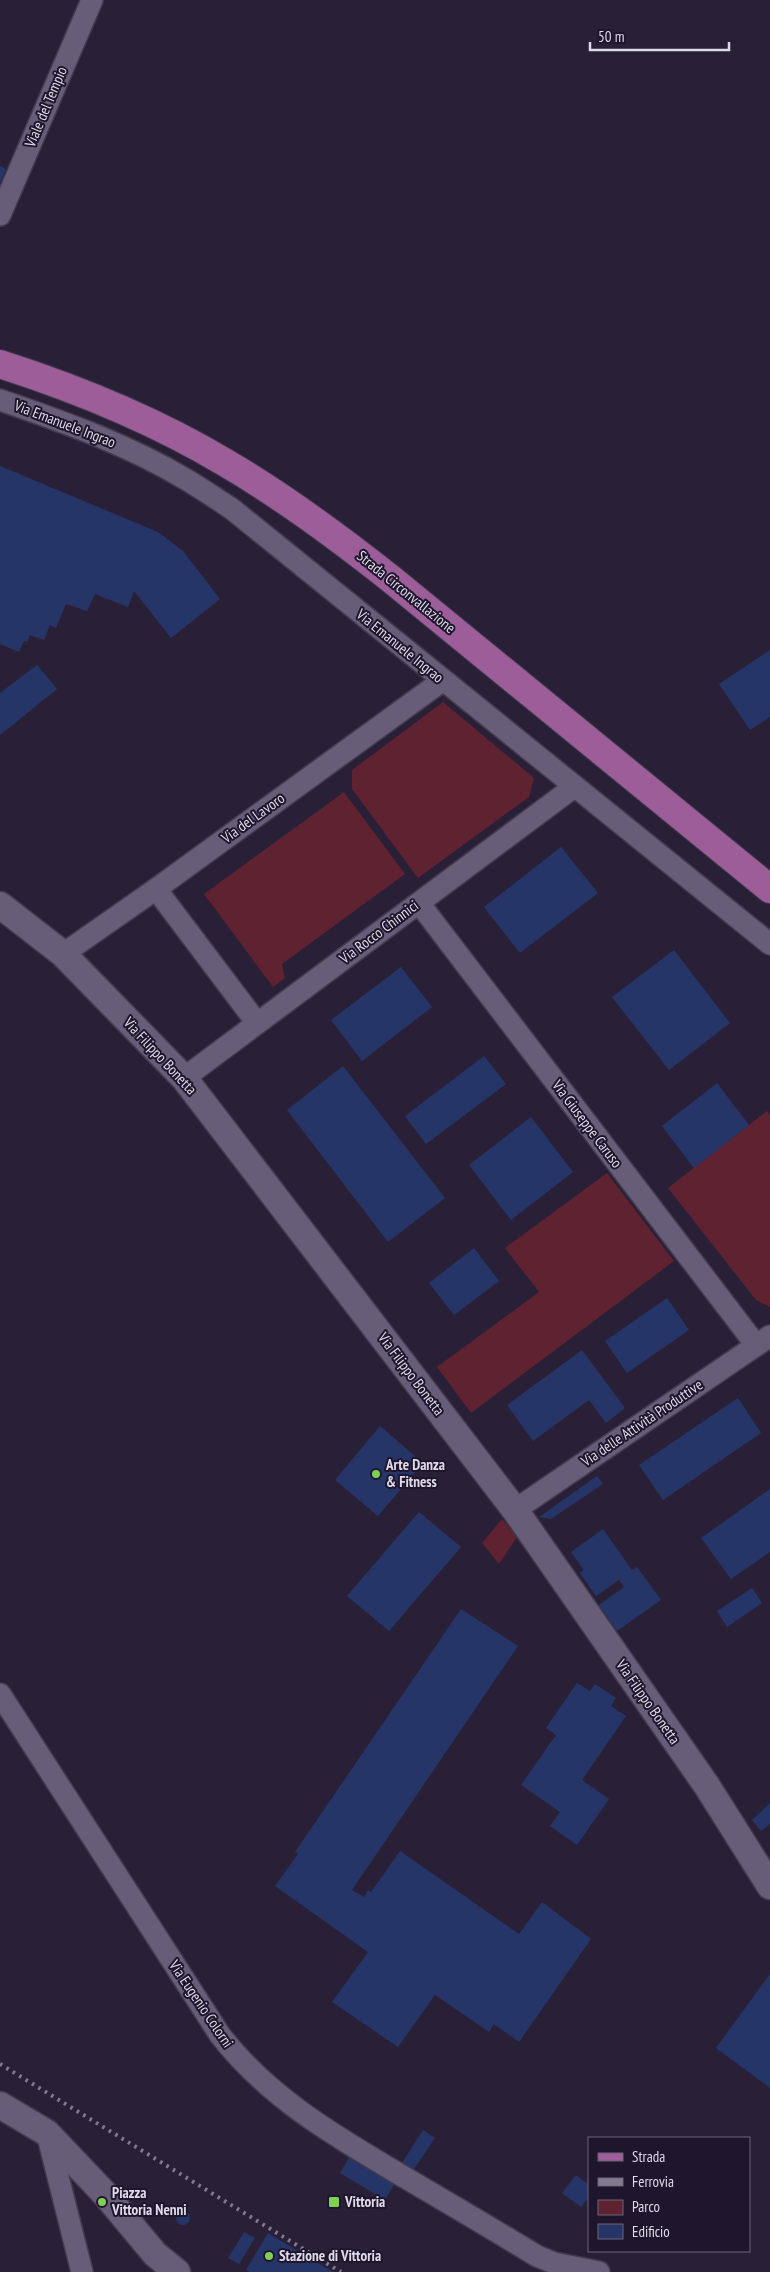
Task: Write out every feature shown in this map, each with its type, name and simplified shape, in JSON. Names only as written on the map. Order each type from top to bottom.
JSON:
[{"type":"main road","name":"Strada Circonvallazione","points":[[0,364],[70,388],[144,420],[225,462],[283,498],[391,579],[770,889]]},
{"type":"street","name":"Viale del Tempio","points":[[0,215],[92,0]]},
{"type":"street","name":"Via Emanuele Ingrao","points":[[0,400],[68,423],[133,451],[187,479],[232,509],[442,681],[770,944]]},
{"type":"street","name":"Via del Lavoro","points":[[63,954],[156,889],[442,681]]},
{"type":"street","name":"Via Rocco Chinnici","points":[[184,1078],[574,787]]},
{"type":"street","points":[[156,889],[257,1023]]},
{"type":"street","name":"Via Giuseppe Caruso","points":[[419,903],[763,1340]]},
{"type":"street","name":"Via Filippo Bonetta","points":[[0,905],[63,954],[184,1078],[515,1510],[708,1786],[770,1886]]},
{"type":"street","name":"Via delle Attività Produttive","points":[[515,1510],[763,1340]]},
{"type":"street","name":"Via Eugenio Colorni","points":[[0,1694],[220,2035],[254,2074],[286,2102],[329,2132],[537,2256],[554,2263],[599,2272]]},
{"type":"street","points":[[0,2105],[46,2133],[105,2194],[155,2254],[177,2272]]},
{"type":"street","points":[[46,2133],[82,2272]]},
{"type":"green space","points":[[443,702],[534,778],[529,797],[418,878],[352,789],[352,770]]},
{"type":"green space","points":[[344,792],[405,874],[282,964],[285,978],[273,987],[204,894]]},
{"type":"green space","points":[[767,1111],[770,1115],[770,1307],[756,1300],[668,1188]]},
{"type":"green space","points":[[607,1173],[674,1261],[471,1413],[437,1367],[539,1292],[505,1248]]},
{"type":"green space","points":[[502,1519],[517,1537],[499,1564],[482,1543]]},
{"type":"building","points":[[0,166],[6,169],[0,183]]},
{"type":"building","points":[[0,466],[158,532],[183,551],[220,599],[171,638],[134,591],[128,607],[95,594],[87,611],[66,604],[56,628],[50,625],[44,640],[30,635],[27,642],[24,641],[19,652],[0,644]]},
{"type":"building","points":[[770,650],[770,717],[750,730],[719,684]]},
{"type":"building","points":[[37,665],[57,689],[0,735],[0,693]]},
{"type":"building","points":[[561,847],[598,893],[520,953],[484,907]]},
{"type":"building","points":[[674,950],[730,1023],[669,1070],[612,997]]},
{"type":"building","points":[[401,967],[432,1007],[362,1061],[331,1020]]},
{"type":"building","points":[[484,1056],[506,1084],[426,1144],[405,1116]]},
{"type":"building","points":[[343,1066],[445,1198],[388,1242],[287,1110]]},
{"type":"building","points":[[717,1083],[749,1125],[694,1168],[662,1126]]},
{"type":"building","points":[[531,1117],[573,1172],[511,1220],[469,1165]]},
{"type":"building","points":[[474,1248],[499,1281],[454,1315],[429,1283]]},
{"type":"building","points":[[667,1298],[689,1330],[627,1373],[605,1341]]},
{"type":"building","points":[[582,1350],[625,1408],[606,1423],[589,1400],[533,1441],[507,1405]]},
{"type":"building","points":[[738,1398],[761,1433],[663,1500],[639,1465]]},
{"type":"building","points":[[380,1426],[423,1463],[378,1516],[335,1480]]},
{"type":"building","points":[[597,1476],[603,1484],[551,1519],[539,1517]]},
{"type":"building","points":[[770,1489],[770,1552],[731,1579],[701,1538]]},
{"type":"building","points":[[419,1512],[461,1547],[389,1631],[347,1596]]},
{"type":"building","points":[[603,1529],[632,1570],[637,1567],[661,1600],[617,1631],[599,1605],[624,1587],[619,1580],[596,1596],[580,1573],[584,1570],[571,1552]]},
{"type":"building","points":[[752,1588],[762,1603],[727,1627],[717,1611]]},
{"type":"building","points":[[461,1609],[518,1646],[352,1890],[364,1897],[368,1890],[371,1892],[400,1851],[519,1934],[542,1902],[591,1939],[519,2042],[494,2024],[489,2032],[435,1995],[398,2047],[332,2002],[368,1952],[275,1886],[298,1854],[295,1852]]},
{"type":"building","points":[[577,1683],[590,1691],[595,1684],[616,1698],[611,1706],[626,1716],[582,1780],[609,1799],[577,1845],[550,1826],[560,1812],[521,1785],[556,1735],[546,1728]]},
{"type":"building","points":[[770,1803],[770,1824],[761,1831],[752,1820]]},
{"type":"building","points":[[770,1974],[770,2088],[716,2048]]},
{"type":"building","points":[[423,2130],[435,2138],[414,2169],[400,2166]]},
{"type":"building","points":[[350,2156],[395,2183],[385,2200],[340,2173]]},
{"type":"building","points":[[576,2175],[588,2184],[588,2198],[581,2207],[562,2193]]},
{"type":"building","points":[[180,2211],[186,2211],[190,2218],[186,2225],[180,2225],[176,2221],[176,2215]]},
{"type":"building","points":[[244,2232],[255,2238],[239,2264],[228,2258]]},
{"type":"building","points":[[268,2233],[333,2272],[250,2272],[246,2270]]},
{"type":"railway","points":[[0,2064],[341,2272]]},
{"type":"place","name":"Arte Danza & Fitness","points":[[376,1474]]},
{"type":"place","name":"Piazza Vittoria Nenni","points":[[102,2202]]},
{"type":"place","name":"Vittoria","points":[[334,2202]]},
{"type":"place","name":"Stazione di Vittoria","points":[[269,2256]]}]
